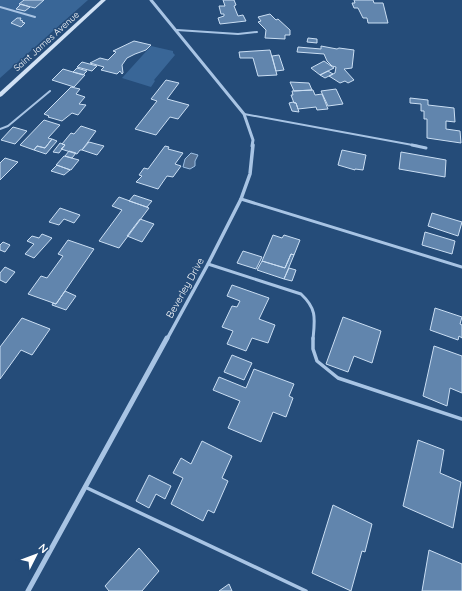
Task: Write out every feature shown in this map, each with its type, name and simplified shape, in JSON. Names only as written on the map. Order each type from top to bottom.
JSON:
[{"type":"main road","name":"Saint James Avenue","points":[[0,95],[104,0]]},
{"type":"street","name":"Beverley Drive","points":[[28,591],[208,264],[241,199],[250,174],[253,140],[244,114],[151,0]]},
{"type":"lane","points":[[0,7],[35,17]]},
{"type":"lane","points":[[177,30],[238,34],[257,32]]},
{"type":"lane","points":[[0,130],[8,126],[50,91]]},
{"type":"lane","points":[[244,114],[426,148]]},
{"type":"lane","points":[[241,199],[462,267]]},
{"type":"lane","points":[[208,264],[301,294],[309,300],[314,309],[313,341],[315,359],[324,368],[338,378],[462,419]]},
{"type":"lane","points":[[85,487],[306,591]]},
{"type":"shaded area","points":[[0,0],[88,0],[0,78]]},
{"type":"shaded area","points":[[151,46],[173,51],[175,55],[154,80],[155,81],[151,87],[122,78]]},
{"type":"shaded area","points":[[191,153],[198,155],[195,161],[195,166],[190,169],[183,167],[185,159]]},
{"type":"building","points":[[24,0],[44,0],[35,8],[19,4]]},
{"type":"building","points":[[223,0],[234,0],[236,5],[234,6],[238,16],[243,15],[246,21],[220,24],[218,18],[224,16],[224,14],[221,14],[219,6],[225,6]]},
{"type":"building","points":[[354,0],[373,0],[374,3],[383,3],[388,23],[368,23],[367,18],[363,18],[358,8],[354,8],[352,3],[355,3]]},
{"type":"building","points":[[21,4],[30,7],[25,11],[16,9]]},
{"type":"building","points":[[270,14],[290,30],[290,35],[285,35],[285,39],[265,38],[266,30],[258,22],[261,21],[258,17]]},
{"type":"building","points":[[17,18],[21,18],[20,20],[25,23],[21,27],[11,23]]},
{"type":"building","points":[[308,38],[317,39],[317,43],[307,42]]},
{"type":"building","points":[[134,41],[151,45],[146,50],[127,58],[122,65],[122,74],[120,71],[117,74],[101,70],[104,67],[90,63],[100,58],[108,60],[116,52],[113,51]]},
{"type":"building","points":[[321,46],[354,50],[352,68],[344,69],[354,80],[348,83],[345,81],[340,83],[329,76],[335,73],[336,67],[332,66],[327,61],[324,54],[297,52],[298,47],[321,49]]},
{"type":"building","points":[[270,50],[277,75],[258,76],[253,58],[240,58],[239,52]]},
{"type":"building","points":[[279,55],[284,70],[276,71],[272,56]]},
{"type":"building","points":[[324,61],[334,68],[320,75],[311,68]]},
{"type":"building","points":[[82,62],[97,66],[92,71],[77,67]]},
{"type":"building","points":[[77,68],[87,71],[83,75],[73,72]]},
{"type":"building","points":[[63,69],[85,75],[74,87],[52,80]]},
{"type":"building","points":[[328,71],[333,74],[325,78],[320,75]]},
{"type":"building","points":[[166,80],[179,83],[167,99],[189,105],[178,119],[170,117],[156,135],[135,129],[157,101],[151,99]]},
{"type":"building","points":[[290,82],[309,83],[312,90],[294,91]]},
{"type":"building","points":[[71,87],[80,89],[76,94],[85,97],[79,104],[86,105],[78,115],[72,113],[62,121],[48,117],[49,116],[44,114]]},
{"type":"building","points":[[336,89],[343,104],[328,106],[321,91]]},
{"type":"building","points":[[313,90],[315,95],[322,94],[328,109],[317,110],[316,107],[298,109],[291,95],[293,95],[292,91]]},
{"type":"building","points":[[410,98],[428,100],[428,105],[454,108],[455,122],[446,121],[446,129],[460,131],[461,143],[427,138],[427,119],[424,119],[424,111],[421,111],[421,104],[410,103]]},
{"type":"building","points":[[289,103],[296,103],[299,112],[292,111]]},
{"type":"building","points":[[44,120],[60,125],[48,138],[52,139],[45,148],[37,146],[34,150],[20,145]]},
{"type":"building","points":[[81,126],[96,131],[82,150],[80,150],[77,154],[61,149],[65,145],[62,144],[71,133],[74,134]]},
{"type":"building","points":[[13,127],[27,131],[15,144],[1,140]]},
{"type":"building","points":[[52,139],[57,141],[46,154],[34,150],[37,146],[45,148]]},
{"type":"building","points":[[89,142],[104,146],[97,155],[82,150]]},
{"type":"building","points":[[60,143],[65,145],[59,153],[53,152]]},
{"type":"building","points":[[165,146],[169,147],[168,149],[183,153],[175,164],[181,166],[173,177],[167,176],[158,189],[136,182],[142,176],[139,175],[144,168],[148,169]]},
{"type":"building","points":[[342,150],[366,155],[363,170],[355,170],[338,165]]},
{"type":"building","points":[[69,151],[76,153],[72,158],[65,156]]},
{"type":"building","points":[[401,152],[446,160],[445,177],[399,169]]},
{"type":"building","points":[[64,156],[79,160],[71,170],[56,165]]},
{"type":"building","points":[[5,158],[18,162],[0,180],[0,163]]},
{"type":"building","points":[[57,165],[70,170],[64,175],[51,171]]},
{"type":"building","points":[[134,195],[152,201],[147,207],[129,201]]},
{"type":"building","points":[[119,197],[149,208],[119,248],[99,241],[122,210],[112,206]]},
{"type":"building","points":[[60,208],[80,215],[74,223],[64,219],[59,225],[49,222]]},
{"type":"building","points":[[432,213],[462,222],[458,236],[428,226]]},
{"type":"building","points":[[140,219],[154,224],[142,242],[127,236]]},
{"type":"building","points":[[425,232],[455,241],[452,254],[422,245]]},
{"type":"building","points":[[42,234],[52,238],[34,258],[25,254],[34,244],[27,241],[32,236],[39,238]]},
{"type":"building","points":[[273,235],[282,238],[284,235],[300,240],[294,255],[291,254],[285,268],[262,261]]},
{"type":"building","points":[[68,240],[94,249],[56,304],[28,294],[41,276],[47,278],[63,256],[58,254]]},
{"type":"building","points":[[3,242],[10,245],[5,252],[0,250],[0,245]]},
{"type":"building","points":[[243,251],[262,257],[256,269],[237,263]]},
{"type":"building","points":[[291,254],[294,255],[284,279],[257,270],[262,261],[285,268]]},
{"type":"building","points":[[5,267],[15,272],[6,283],[0,280],[0,273]]},
{"type":"building","points":[[289,268],[296,270],[292,281],[284,279]]},
{"type":"building","points":[[232,285],[269,298],[259,319],[275,325],[268,343],[252,338],[246,351],[227,344],[233,331],[222,327],[232,306],[237,307],[240,301],[227,296]]},
{"type":"building","points":[[65,291],[76,296],[66,310],[52,305],[53,303],[56,304]]},
{"type":"building","points":[[435,308],[462,317],[460,324],[462,325],[462,338],[459,336],[458,340],[430,330]]},
{"type":"building","points":[[343,317],[381,331],[372,363],[354,356],[348,372],[326,364]]},
{"type":"building","points":[[22,318],[50,329],[32,355],[21,350],[0,379],[0,347]]},
{"type":"building","points":[[434,346],[462,356],[462,393],[450,388],[447,406],[423,396]]},
{"type":"building","points":[[232,355],[252,363],[244,380],[224,372]]},
{"type":"building","points":[[254,369],[294,384],[289,396],[293,398],[286,417],[273,412],[261,442],[228,428],[240,401],[213,390],[219,377],[246,388]]},
{"type":"building","points":[[418,440],[444,450],[440,473],[461,482],[453,528],[403,506]]},
{"type":"building","points":[[202,441],[232,456],[222,478],[228,481],[214,513],[208,510],[203,521],[171,504],[183,478],[173,473],[181,458],[191,464]]},
{"type":"building","points":[[149,475],[171,486],[165,499],[156,494],[149,508],[136,501]]},
{"type":"building","points":[[333,505],[372,524],[365,552],[362,551],[351,591],[312,573]]},
{"type":"building","points":[[139,548],[159,571],[142,591],[109,591],[105,586]]},
{"type":"building","points":[[429,550],[462,564],[462,591],[422,591]]},
{"type":"building","points":[[229,584],[232,591],[219,591]]}]
